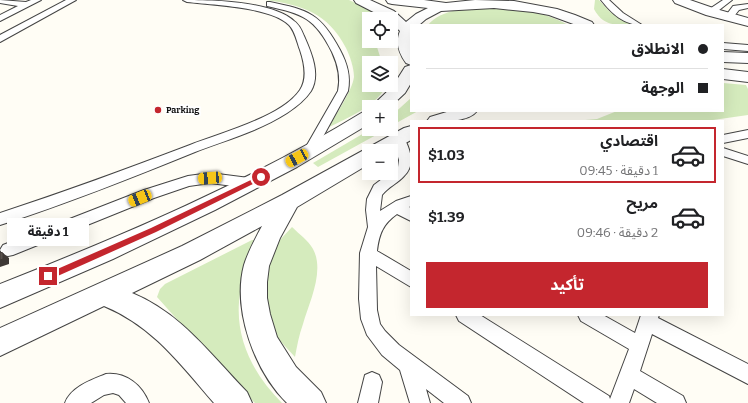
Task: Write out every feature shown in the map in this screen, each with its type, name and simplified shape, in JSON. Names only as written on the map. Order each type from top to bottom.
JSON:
[{"type":"street","points":[[360,0],[389,14],[407,30]]},
{"type":"street","points":[[392,0],[454,3],[503,1],[532,5],[553,10],[586,24]]},
{"type":"street","points":[[679,0],[728,18],[748,22]]},
{"type":"street","points":[[412,24],[415,20],[428,12],[454,3]]},
{"type":"street","points":[[577,7],[586,24]]},
{"type":"street","points":[[410,26],[407,30],[404,40],[406,52],[410,58]]},
{"type":"street","points":[[724,56],[748,58]]},
{"type":"street","points":[[387,100],[399,89],[410,72]]},
{"type":"street","points":[[724,74],[748,76]]},
{"type":"street","points":[[439,120],[465,112]]},
{"type":"street","points":[[0,296],[154,230],[309,152],[362,120]]},
{"type":"street","points":[[389,144],[405,135]]},
{"type":"street","points":[[0,342],[191,253],[290,201],[362,159]]},
{"type":"street","points":[[290,201],[274,226],[261,251],[254,280],[255,311],[264,344],[283,375],[310,403]]},
{"type":"street","points":[[103,294],[124,302],[164,326],[236,403]]},
{"type":"lane","points":[[1,20],[37,0]]},
{"type":"lane","points":[[2,37],[72,0]]},
{"type":"lane","points":[[0,219],[143,168],[268,118],[290,106],[304,93],[311,77],[310,68],[299,34],[289,20],[278,14],[263,10],[187,0]]},
{"type":"lane","points":[[244,0],[282,6],[312,18],[325,30],[344,69],[345,84],[343,92],[309,152]]},
{"type":"lane","points":[[605,0],[620,15],[636,24]]},
{"type":"lane","points":[[711,12],[728,0]]},
{"type":"lane","points":[[0,1],[27,5]]},
{"type":"lane","points":[[728,18],[736,8],[748,6]]},
{"type":"lane","points":[[1,20],[18,29]]},
{"type":"lane","points":[[724,46],[748,48]]},
{"type":"lane","points":[[724,139],[748,134]]},
{"type":"lane","points":[[375,226],[374,196],[379,188],[401,174],[406,163],[405,135]]},
{"type":"lane","points":[[724,152],[748,160]]},
{"type":"lane","points":[[8,254],[143,203],[175,185],[210,178],[248,184]]},
{"type":"lane","points":[[406,207],[386,215],[375,226],[372,232],[368,253],[370,320],[375,333],[383,343],[461,403]]},
{"type":"lane","points":[[368,253],[410,279]]},
{"type":"lane","points":[[467,316],[602,403]]},
{"type":"lane","points":[[589,316],[639,345]]},
{"type":"lane","points":[[619,403],[649,319],[748,374]]},
{"type":"lane","points":[[408,363],[420,403]]},
{"type":"lane","points":[[629,375],[676,403]]},
{"type":"lane","points":[[368,403],[372,382]]},
{"type":"lane","points":[[75,403],[100,386],[109,384],[118,384],[126,388],[139,403]]},
{"type":"green space","points":[[266,0],[349,0],[371,10],[373,12],[362,12],[362,48],[377,48],[380,56],[362,56],[362,92],[383,92],[375,100],[362,100],[362,110],[329,127],[353,83],[354,77],[352,62],[339,36],[331,26],[313,13],[302,8]]},
{"type":"green space","points":[[595,0],[599,0],[610,12],[631,24],[615,24],[606,22],[601,19],[594,9]]},
{"type":"green space","points":[[488,7],[509,8],[539,13],[566,24],[429,24],[440,16],[456,10]]},
{"type":"green space","points":[[724,83],[746,85],[748,89],[748,115],[713,120],[585,120],[597,119],[614,112],[724,112]]},
{"type":"green space","points":[[410,99],[410,112],[416,112],[398,122],[398,110]]},
{"type":"green space","points":[[362,134],[362,136],[374,136],[318,167],[313,163]]},
{"type":"green space","points":[[292,227],[313,249],[317,267],[315,287],[300,332],[295,357],[271,331],[264,283],[278,242]]},
{"type":"green space","points":[[252,240],[257,240],[244,278],[239,302],[241,331],[249,357],[256,370],[272,393],[282,403],[255,403],[233,382],[157,297],[160,289],[165,284]]},
{"type":"building","points":[[0,252],[3,253],[3,259],[0,260]]},
{"type":"place","name":"Parking","points":[[158,110]]},
{"type":"route","points":[[48,276],[154,230],[261,177]]}]
